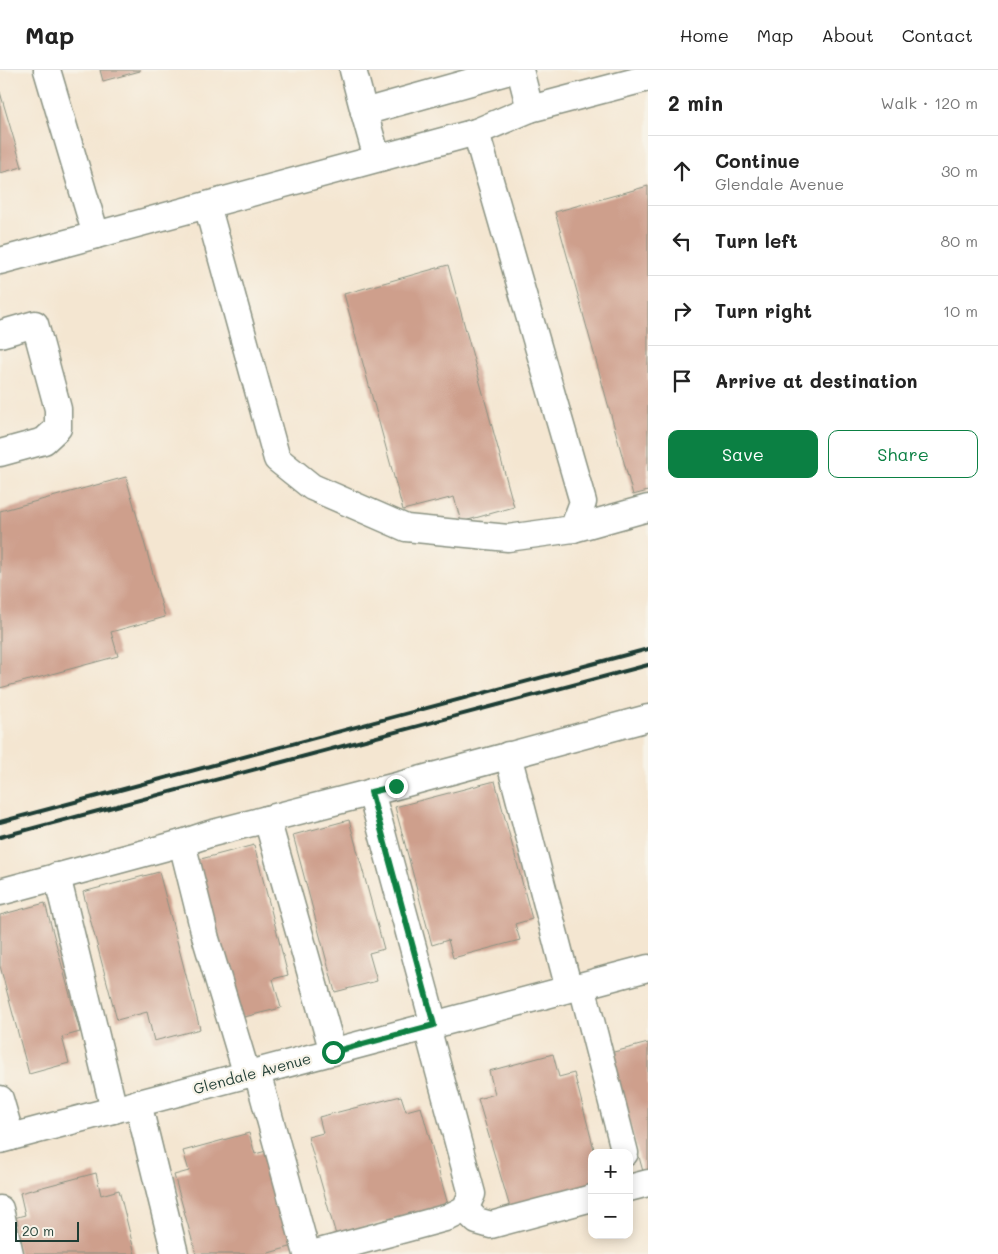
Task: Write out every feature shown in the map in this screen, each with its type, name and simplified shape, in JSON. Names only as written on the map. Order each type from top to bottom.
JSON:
[{"type":"street","points":[[47,70],[96,235]]},
{"type":"street","points":[[353,70],[377,158]]},
{"type":"street","points":[[364,112],[513,70]]},
{"type":"street","points":[[520,70],[530,109]]},
{"type":"street","points":[[0,261],[476,132],[530,109],[648,78]]},
{"type":"street","points":[[476,132],[583,502],[573,529]]},
{"type":"street","points":[[207,204],[277,458],[312,487],[406,528],[508,538],[573,529],[648,508]]},
{"type":"street","points":[[0,334],[35,324],[58,409],[58,428],[44,440],[0,453]]},
{"type":"street","points":[[0,892],[209,834],[648,718]]},
{"type":"street","points":[[508,755],[624,1149]]},
{"type":"street","points":[[312,1254],[449,1217],[464,1209],[472,1194],[371,792]]},
{"type":"street","points":[[267,819],[333,1052]]},
{"type":"street","points":[[182,843],[206,938],[252,1073],[307,1254]]},
{"type":"street","points":[[57,876],[126,1107],[174,1254]]},
{"type":"street","name":"Glendale Avenue","points":[[6,1138],[648,968]]},
{"type":"street","points":[[0,1099],[6,1138]]},
{"type":"street","points":[[464,1209],[477,1221],[490,1225],[588,1199]]},
{"type":"street","points":[[0,1209],[10,1254]]},
{"type":"building","points":[[100,70],[140,70],[140,71],[103,81]]},
{"type":"building","points":[[0,92],[22,167],[0,173]]},
{"type":"building","points":[[648,186],[648,491],[633,495],[555,212]]},
{"type":"building","points":[[448,265],[514,507],[461,522],[454,497],[403,510],[344,294]]},
{"type":"building","points":[[126,477],[165,617],[111,632],[118,656],[0,688],[0,511]]},
{"type":"building","points":[[495,781],[532,919],[515,924],[520,940],[453,958],[448,940],[432,945],[395,807]]},
{"type":"building","points":[[349,820],[384,949],[369,953],[377,981],[335,992],[293,835]]},
{"type":"building","points":[[254,845],[288,975],[273,979],[281,1008],[240,1018],[197,860]]},
{"type":"building","points":[[159,872],[200,1029],[154,1041],[147,1012],[117,1020],[83,892]]},
{"type":"building","points":[[45,903],[80,1032],[62,1037],[69,1063],[29,1074],[0,966],[0,915]]},
{"type":"building","points":[[648,1043],[648,1174],[644,1175],[610,1053]]},
{"type":"building","points":[[553,1054],[559,1077],[574,1073],[594,1149],[588,1149],[588,1191],[511,1211],[478,1099],[495,1094],[489,1071]]},
{"type":"building","points":[[401,1096],[406,1111],[421,1107],[448,1205],[336,1235],[308,1137],[323,1133],[319,1117]]},
{"type":"building","points":[[249,1133],[255,1154],[270,1150],[297,1245],[265,1254],[196,1254],[174,1175],[189,1171],[183,1151]]},
{"type":"building","points":[[96,1173],[101,1195],[119,1190],[135,1254],[19,1254],[10,1219],[25,1215],[20,1193]]},
{"type":"railway","points":[[0,822],[648,649]]},
{"type":"railway","points":[[0,837],[648,665]]},
{"type":"route","points":[[333,1052],[434,1025],[371,792],[396,786]]}]
